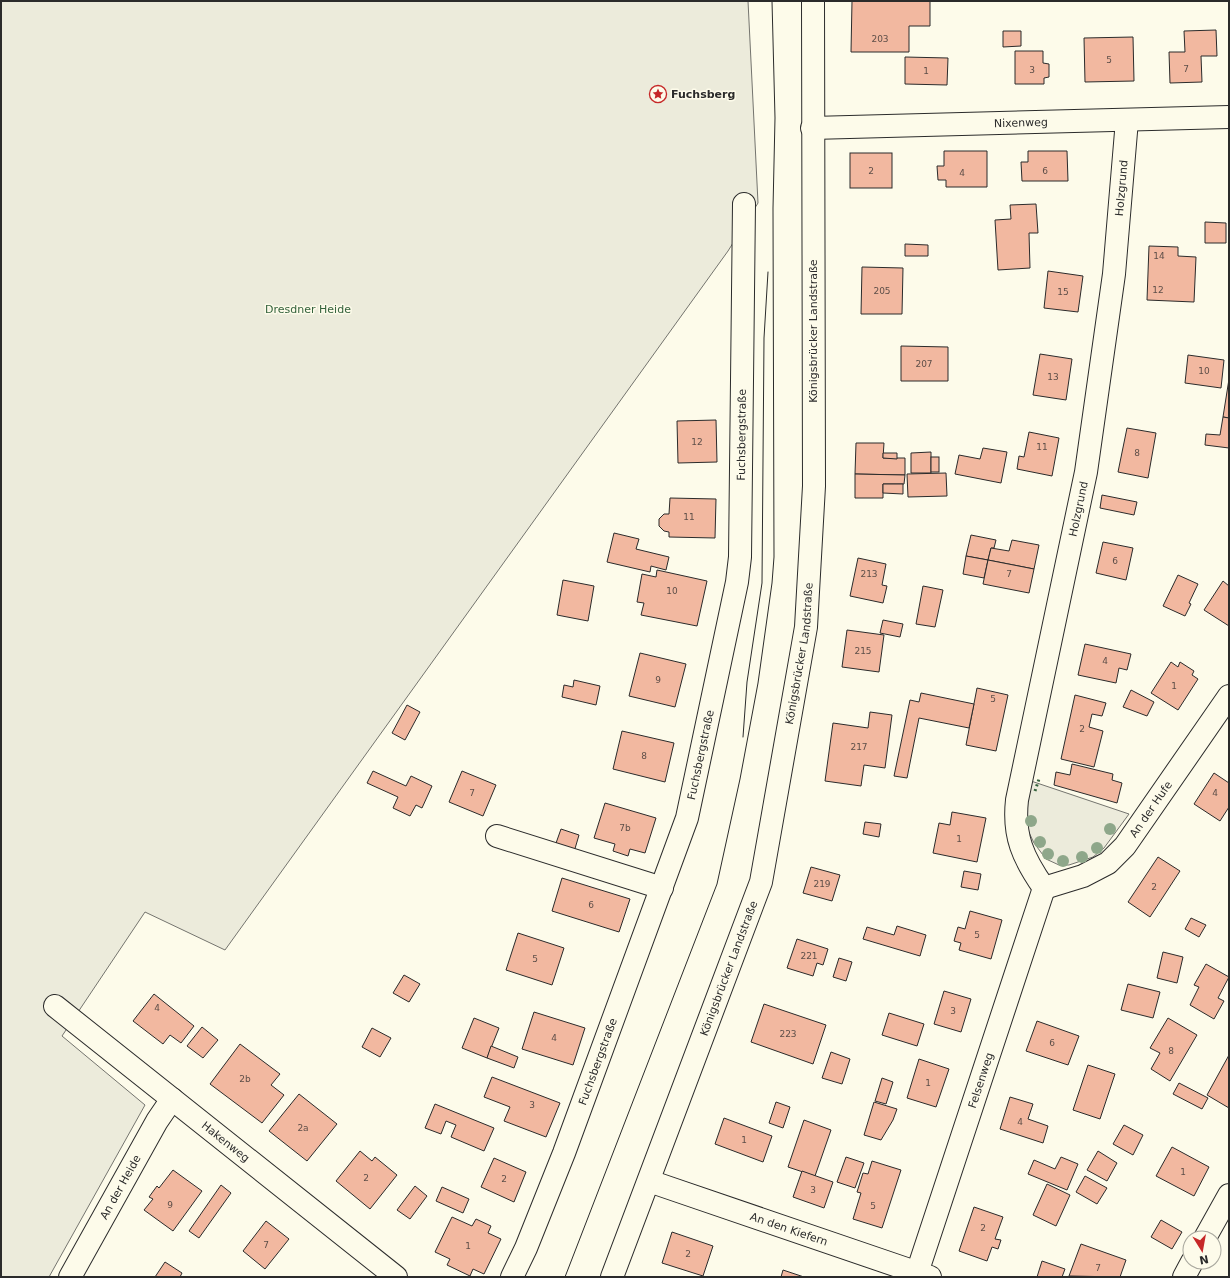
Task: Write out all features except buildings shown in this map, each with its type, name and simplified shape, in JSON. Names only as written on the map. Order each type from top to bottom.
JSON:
[{"type":"street","name":"Königsbrücker Landstraße","points":[[612,1277],[761,882],[806,627],[814,486],[812,128],[813,1]]},
{"type":"street","name":"Nixenweg","points":[[812,128],[1229,117]]},
{"type":"street","name":"Holzgrund","points":[[1044,888],[1032,870],[1017,836],[1015,817],[1017,800],[1086,472],[1114,274],[1126,120]]},
{"type":"street","name":"Fuchsbergstraße","points":[[512,1277],[526,1248],[564,1153],[687,818],[737,582],[739,563],[744,204]]},
{"type":"street","name":"An der Hufe","points":[[1044,888],[1083,876],[1108,863],[1126,846],[1229,696]]},
{"type":"street","points":[[497,836],[662,888]]},
{"type":"street","name":"Felsenweg","points":[[924,1275],[1044,888]]},
{"type":"street","name":"Hakenweg","points":[[55,1006],[396,1277]]},
{"type":"street","name":"An der Heide","points":[[70,1277],[157,1122],[172,1099]]},
{"type":"street","name":"An den Kiefern","points":[[649,1181],[924,1275]]},
{"type":"street","points":[[1209,1230],[1229,1195]]},
{"type":"green space","name":"Dresdner Heide","points":[[1,1],[748,1],[758,203],[728,251],[225,950],[145,912],[62,1036],[145,1105],[49,1277],[1,1277]]},
{"type":"green space","points":[[1031,781],[1129,814],[1104,848],[1093,857],[1069,865],[1059,865],[1046,859],[1034,843],[1026,826],[1024,812]]},
{"type":"tram line","points":[[565,1277],[717,884],[740,779],[758,683],[772,583],[774,557],[773,208],[775,118],[772,1]]},
{"type":"tram line","points":[[743,737],[747,682],[762,583],[764,338],[768,272]]},
{"type":"hedge","points":[[1035,791],[1039,779]]},
{"type":"place","name":"Fuchsberg","points":[[658,94]]}]
